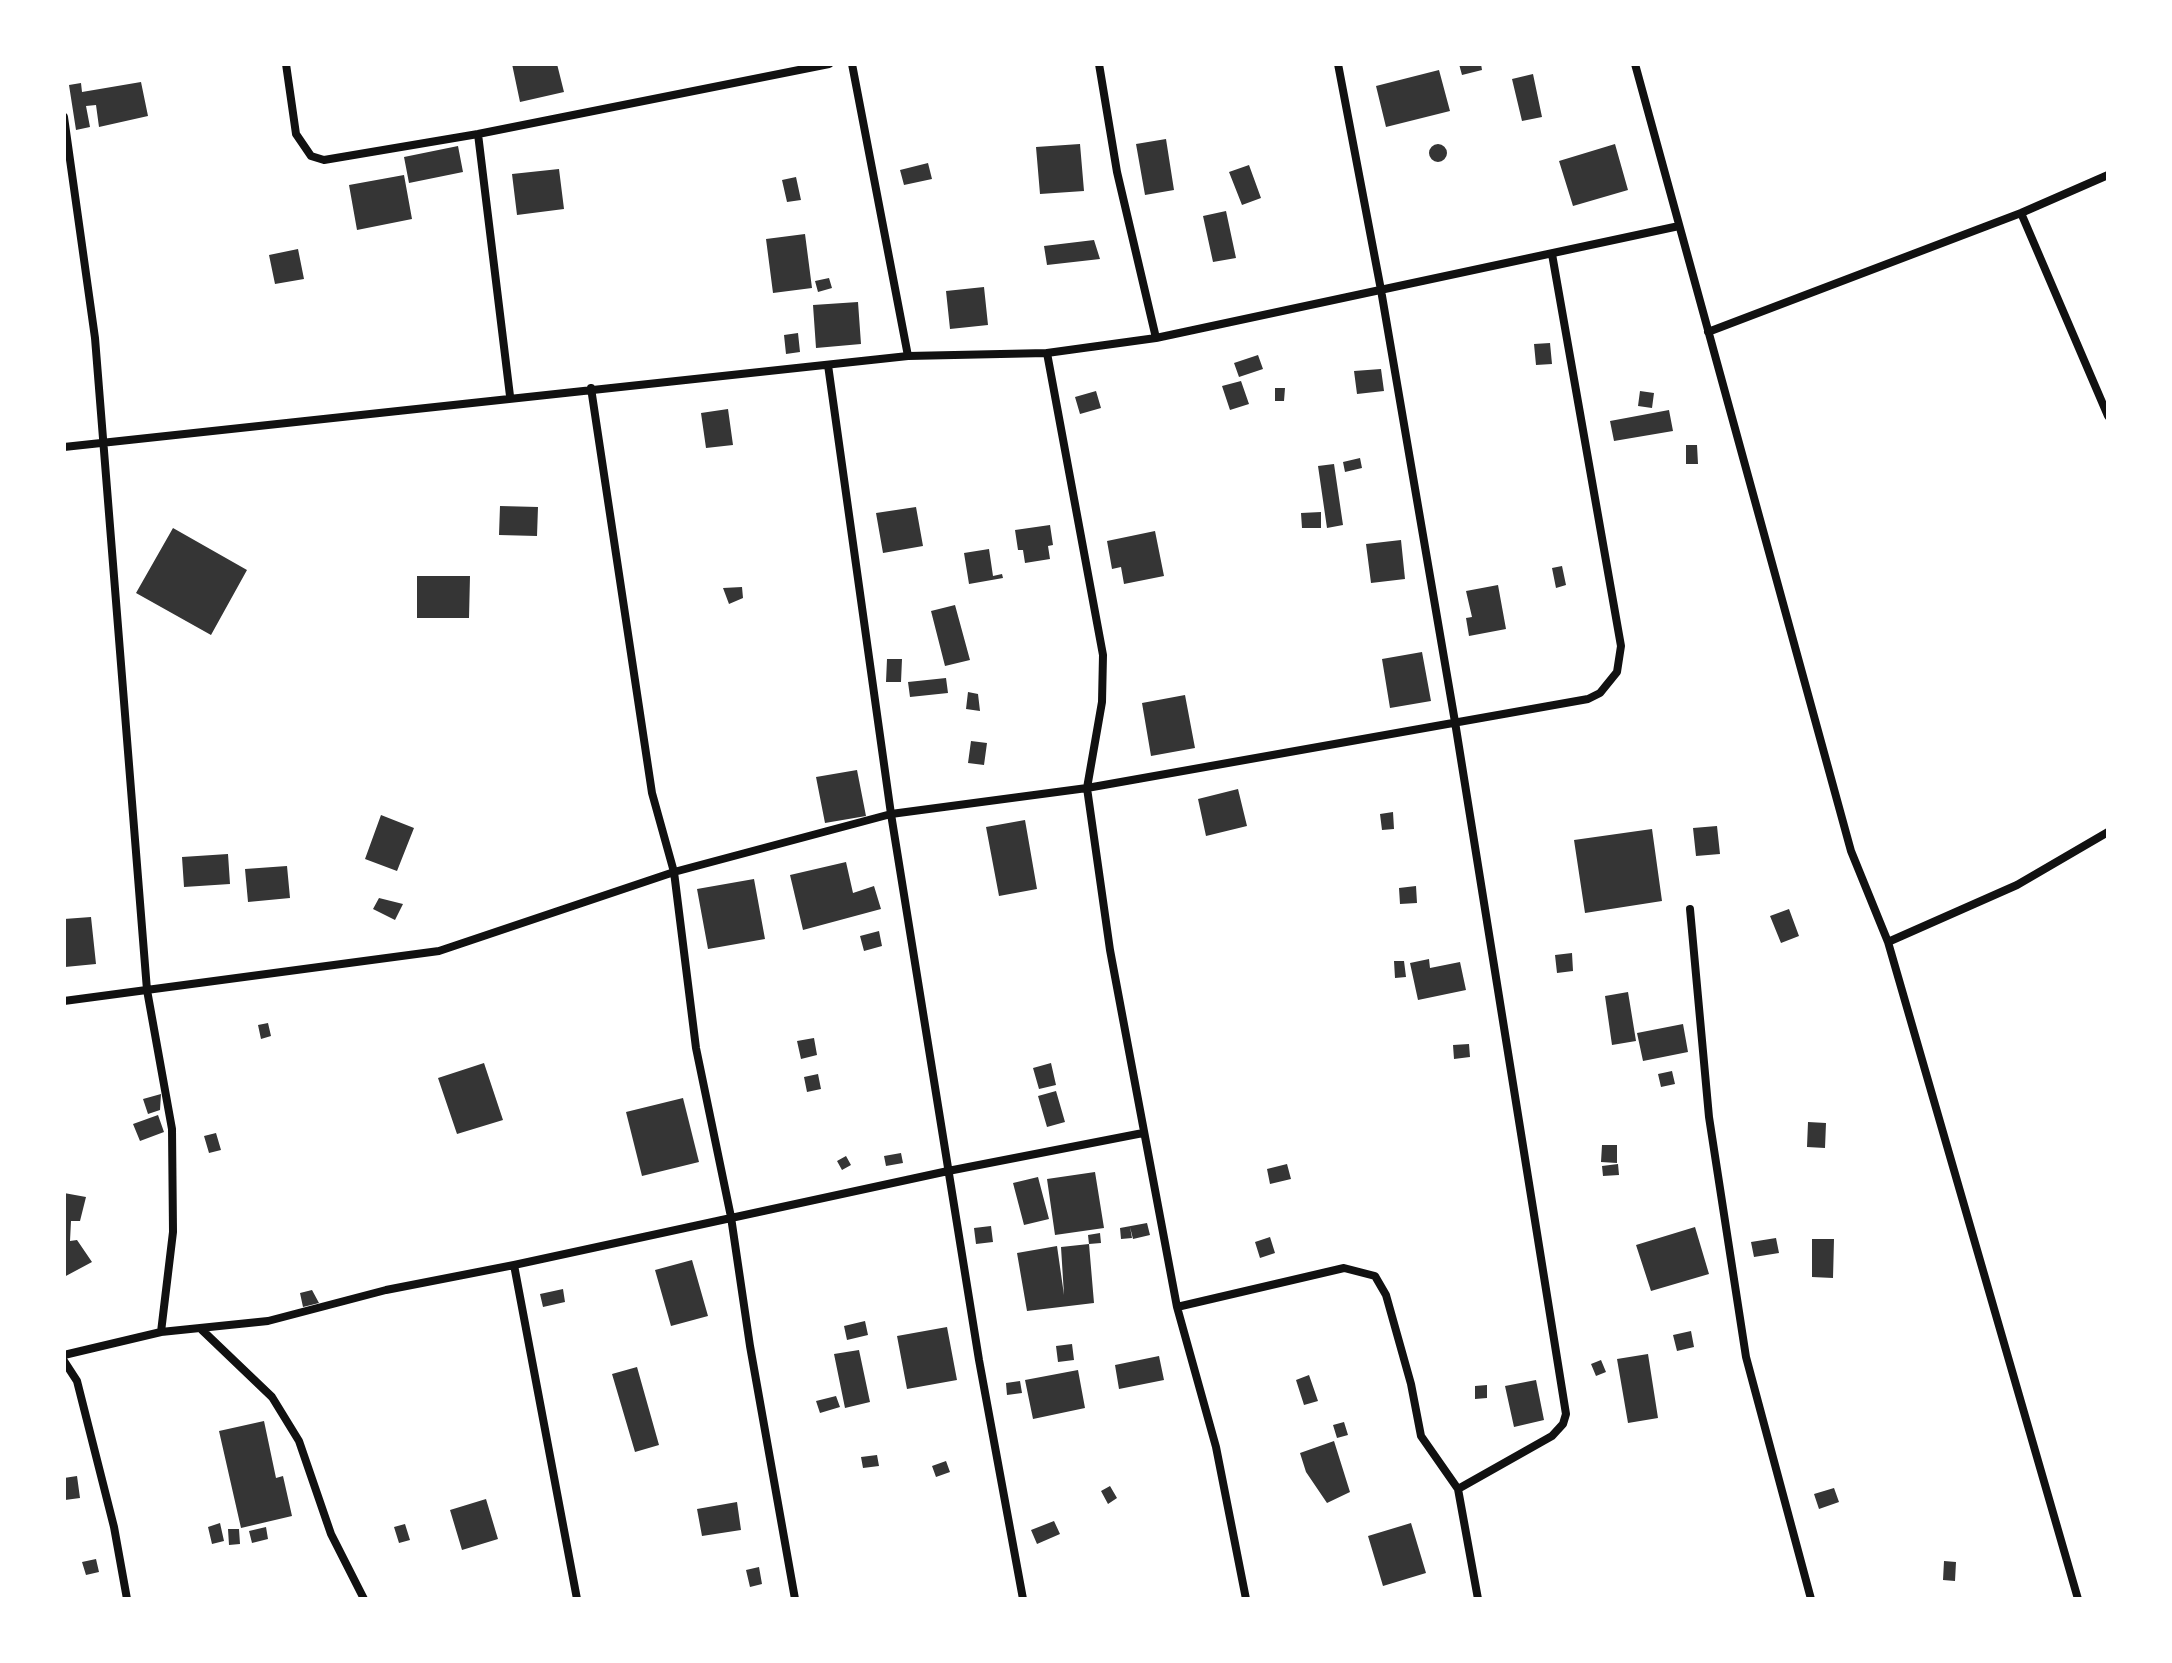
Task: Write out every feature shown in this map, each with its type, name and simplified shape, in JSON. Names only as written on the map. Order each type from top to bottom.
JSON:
[{"type":"street","points":[[286,64],[296,134],[311,156],[324,160],[478,134],[829,64]]},
{"type":"street","points":[[852,64],[908,356]]},
{"type":"street","points":[[1099,64],[1117,172],[1156,338]]},
{"type":"street","points":[[1338,64],[1381,290],[1455,722],[1566,1414],[1563,1424],[1552,1436],[1458,1489]]},
{"type":"street","points":[[1635,64],[1851,851],[1888,942],[2078,1599]]},
{"type":"street","points":[[64,117],[95,338],[147,990],[172,1129],[173,1232],[161,1332]]},
{"type":"street","points":[[478,134],[510,396]]},
{"type":"street","points":[[1708,332],[2021,213],[2108,175]]},
{"type":"street","points":[[2021,213],[2108,416]]},
{"type":"street","points":[[64,447],[510,396],[908,356],[1047,353],[1156,338],[1679,226]]},
{"type":"street","points":[[64,1001],[439,951],[674,872],[891,814],[1087,788],[1588,699],[1610,684],[1621,659],[1552,254]]},
{"type":"street","points":[[1047,353],[1103,655],[1102,702],[1087,788],[1110,950],[1177,1307],[1216,1447],[1246,1599]]},
{"type":"street","points":[[828,365],[891,814],[948,1171],[1023,1599]]},
{"type":"street","points":[[591,388],[652,793],[674,872],[696,1048],[731,1217],[750,1346],[795,1599]]},
{"type":"street","points":[[1888,942],[2017,885],[2108,832]]},
{"type":"street","points":[[1690,909],[1709,1117],[1743,1341],[1811,1599]]},
{"type":"street","points":[[64,1355],[161,1332],[268,1321],[386,1290],[1143,1133]]},
{"type":"street","points":[[514,1265],[577,1599]]},
{"type":"street","points":[[1177,1307],[1344,1268],[1375,1276],[1386,1295],[1403,1354],[1421,1436],[1458,1489],[1478,1599]]},
{"type":"street","points":[[202,1330],[272,1397],[299,1441],[331,1534],[364,1599]]},
{"type":"street","points":[[64,1361],[77,1381],[114,1527],[127,1599]]},
{"type":"building","points":[[512,64],[557,64],[564,92],[520,102]]},
{"type":"building","points":[[1459,64],[1481,64],[1482,70],[1462,75]]},
{"type":"building","points":[[1439,70],[1450,111],[1386,127],[1376,86]]},
{"type":"building","points":[[1533,74],[1542,117],[1522,121],[1512,79]]},
{"type":"building","points":[[141,82],[148,116],[99,127],[96,105],[86,106],[90,127],[76,130],[69,85],[81,83],[82,92]]},
{"type":"building","points":[[1166,139],[1174,190],[1145,195],[1136,144]]},
{"type":"building","points":[[1080,144],[1084,191],[1040,194],[1036,147]]},
{"type":"building","points":[[1438,144],[1447,153],[1438,162],[1429,153]]},
{"type":"building","points":[[1615,144],[1628,190],[1573,206],[1559,161]]},
{"type":"building","points":[[458,146],[463,172],[409,183],[404,157]]},
{"type":"building","points":[[928,163],[932,179],[904,185],[900,170]]},
{"type":"building","points":[[1249,165],[1261,198],[1242,205],[1229,172]]},
{"type":"building","points":[[559,169],[564,209],[517,215],[512,174]]},
{"type":"building","points":[[404,175],[412,219],[357,230],[349,185]]},
{"type":"building","points":[[796,177],[801,200],[787,202],[782,180]]},
{"type":"building","points":[[1226,211],[1236,258],[1213,262],[1203,216]]},
{"type":"building","points":[[805,234],[812,288],[773,293],[766,239]]},
{"type":"building","points":[[1094,240],[1100,259],[1047,265],[1044,246]]},
{"type":"building","points":[[298,249],[304,279],[275,284],[269,255]]},
{"type":"building","points":[[829,278],[832,288],[818,292],[815,281]]},
{"type":"building","points":[[984,287],[988,325],[950,329],[946,291]]},
{"type":"building","points":[[858,302],[861,344],[816,348],[813,305]]},
{"type":"building","points":[[798,333],[800,352],[786,354],[784,335]]},
{"type":"building","points":[[1550,343],[1552,364],[1536,365],[1534,344]]},
{"type":"building","points":[[1258,355],[1263,369],[1239,377],[1234,363]]},
{"type":"building","points":[[1381,369],[1384,391],[1357,394],[1354,371]]},
{"type":"building","points":[[1241,381],[1249,404],[1230,410],[1222,386]]},
{"type":"building","points":[[1275,388],[1285,388],[1284,401],[1275,401]]},
{"type":"building","points":[[1096,391],[1101,408],[1080,414],[1075,397]]},
{"type":"building","points":[[1640,391],[1654,393],[1652,408],[1638,406]]},
{"type":"building","points":[[728,409],[733,445],[706,448],[701,413]]},
{"type":"building","points":[[1669,410],[1673,431],[1614,441],[1610,421]]},
{"type":"building","points":[[1686,445],[1697,445],[1698,464],[1686,464]]},
{"type":"building","points":[[1360,458],[1362,468],[1345,472],[1343,462]]},
{"type":"building","points":[[1334,464],[1343,525],[1327,528],[1318,466]]},
{"type":"building","points":[[500,506],[538,507],[537,536],[499,535]]},
{"type":"building","points":[[916,507],[923,546],[883,553],[876,513]]},
{"type":"building","points":[[1321,512],[1321,528],[1302,528],[1301,513]]},
{"type":"building","points":[[1050,525],[1053,545],[1048,546],[1050,559],[1025,563],[1023,550],[1018,550],[1015,530]]},
{"type":"building","points":[[173,528],[247,570],[211,635],[136,593]]},
{"type":"building","points":[[1155,531],[1164,576],[1124,584],[1121,567],[1112,569],[1107,541]]},
{"type":"building","points":[[1401,540],[1405,579],[1371,583],[1366,544]]},
{"type":"building","points":[[989,549],[993,576],[1002,574],[1003,578],[969,584],[964,553]]},
{"type":"building","points":[[1562,566],[1566,585],[1556,588],[1552,568]]},
{"type":"building","points":[[417,576],[470,576],[469,618],[417,618]]},
{"type":"building","points":[[1498,585],[1506,629],[1469,636],[1466,618],[1472,617],[1466,591]]},
{"type":"building","points":[[742,587],[743,598],[729,604],[723,588]]},
{"type":"building","points":[[955,605],[970,660],[945,666],[931,611]]},
{"type":"building","points":[[1422,652],[1431,701],[1390,708],[1382,659]]},
{"type":"building","points":[[887,659],[902,659],[901,682],[886,682]]},
{"type":"building","points":[[946,678],[948,693],[910,697],[908,682]]},
{"type":"building","points":[[968,692],[978,694],[980,711],[966,709]]},
{"type":"building","points":[[1185,695],[1195,748],[1151,756],[1142,703]]},
{"type":"building","points":[[971,741],[987,743],[984,765],[968,763]]},
{"type":"building","points":[[857,770],[866,816],[825,823],[816,777]]},
{"type":"building","points":[[1238,789],[1247,826],[1206,836],[1198,799]]},
{"type":"building","points":[[1393,812],[1394,829],[1382,830],[1380,814]]},
{"type":"building","points":[[381,815],[414,828],[397,871],[365,859]]},
{"type":"building","points":[[1025,820],[1037,889],[999,896],[986,827]]},
{"type":"building","points":[[1717,826],[1720,854],[1696,856],[1693,828]]},
{"type":"building","points":[[1652,829],[1662,901],[1585,913],[1574,840]]},
{"type":"building","points":[[228,854],[230,884],[184,887],[182,857]]},
{"type":"building","points":[[846,862],[853,893],[874,886],[881,909],[803,930],[790,875]]},
{"type":"building","points":[[287,866],[290,898],[248,902],[245,869]]},
{"type":"building","points":[[754,879],[765,939],[708,949],[697,889]]},
{"type":"building","points":[[1416,886],[1417,903],[1400,904],[1399,888]]},
{"type":"building","points":[[379,898],[403,904],[395,920],[373,909]]},
{"type":"building","points":[[1789,909],[1799,936],[1781,943],[1770,916]]},
{"type":"building","points":[[91,917],[96,964],[65,967],[64,919]]},
{"type":"building","points":[[879,931],[882,946],[864,951],[860,936]]},
{"type":"building","points":[[1572,953],[1573,971],[1557,973],[1555,955]]},
{"type":"building","points":[[1429,959],[1430,968],[1460,962],[1466,990],[1418,1000],[1410,963]]},
{"type":"building","points":[[1394,961],[1404,961],[1406,977],[1395,978]]},
{"type":"building","points":[[1628,992],[1636,1041],[1612,1045],[1605,996]]},
{"type":"building","points":[[268,1023],[271,1036],[261,1039],[258,1025]]},
{"type":"building","points":[[1683,1024],[1688,1052],[1643,1061],[1637,1033]]},
{"type":"building","points":[[814,1038],[817,1055],[801,1059],[797,1041]]},
{"type":"building","points":[[1469,1044],[1470,1057],[1454,1059],[1453,1045]]},
{"type":"building","points":[[484,1063],[503,1120],[457,1134],[438,1078]]},
{"type":"building","points":[[1051,1063],[1056,1085],[1039,1089],[1033,1068]]},
{"type":"building","points":[[1672,1071],[1675,1084],[1661,1087],[1658,1074]]},
{"type":"building","points":[[818,1074],[821,1089],[807,1092],[804,1077]]},
{"type":"building","points":[[1056,1091],[1065,1122],[1047,1127],[1038,1096]]},
{"type":"building","points":[[161,1094],[160,1110],[148,1114],[143,1099]]},
{"type":"building","points":[[683,1098],[699,1162],[642,1176],[626,1112]]},
{"type":"building","points":[[158,1115],[164,1132],[140,1141],[133,1124]]},
{"type":"building","points":[[1808,1122],[1826,1123],[1825,1148],[1807,1147]]},
{"type":"building","points":[[216,1133],[221,1150],[209,1153],[204,1136]]},
{"type":"building","points":[[1602,1145],[1617,1145],[1617,1163],[1601,1162]]},
{"type":"building","points":[[901,1153],[903,1163],[886,1166],[884,1156]]},
{"type":"building","points":[[846,1156],[851,1165],[842,1170],[837,1161]]},
{"type":"building","points":[[1287,1164],[1291,1179],[1270,1184],[1267,1169]]},
{"type":"building","points":[[1618,1164],[1619,1175],[1603,1176],[1602,1166]]},
{"type":"building","points":[[1095,1172],[1104,1228],[1055,1235],[1047,1179]]},
{"type":"building","points":[[1038,1177],[1049,1219],[1024,1225],[1013,1183]]},
{"type":"building","points":[[64,1193],[86,1197],[80,1221],[71,1221],[70,1241],[77,1240],[92,1262],[64,1277]]},
{"type":"building","points":[[1147,1223],[1150,1235],[1133,1239],[1130,1227],[1132,1238],[1121,1239],[1120,1228]]},
{"type":"building","points":[[991,1226],[993,1242],[976,1244],[974,1228]]},
{"type":"building","points":[[1695,1227],[1709,1274],[1651,1291],[1636,1245]]},
{"type":"building","points":[[1100,1233],[1101,1243],[1089,1244],[1088,1235]]},
{"type":"building","points":[[1270,1237],[1275,1253],[1260,1258],[1255,1242]]},
{"type":"building","points":[[1776,1238],[1779,1253],[1754,1257],[1751,1242]]},
{"type":"building","points":[[1812,1239],[1834,1239],[1833,1278],[1812,1277]]},
{"type":"building","points":[[1089,1244],[1094,1303],[1027,1311],[1017,1253],[1057,1246],[1064,1295],[1061,1247]]},
{"type":"building","points":[[692,1260],[708,1316],[671,1326],[655,1270]]},
{"type":"building","points":[[563,1289],[565,1302],[543,1307],[540,1294]]},
{"type":"building","points":[[312,1290],[319,1303],[303,1307],[300,1293]]},
{"type":"building","points":[[865,1321],[868,1335],[847,1340],[844,1326]]},
{"type":"building","points":[[947,1327],[957,1380],[907,1389],[897,1336]]},
{"type":"building","points":[[1691,1331],[1694,1347],[1677,1351],[1673,1335]]},
{"type":"building","points":[[1072,1344],[1074,1360],[1058,1362],[1056,1346]]},
{"type":"building","points":[[859,1350],[870,1402],[845,1408],[834,1354]]},
{"type":"building","points":[[1648,1354],[1658,1418],[1628,1423],[1617,1359]]},
{"type":"building","points":[[1159,1356],[1164,1380],[1119,1389],[1115,1365]]},
{"type":"building","points":[[1601,1360],[1606,1372],[1596,1376],[1591,1364]]},
{"type":"building","points":[[637,1367],[659,1445],[635,1452],[612,1374]]},
{"type":"building","points":[[1078,1370],[1085,1408],[1033,1419],[1025,1380]]},
{"type":"building","points":[[1309,1375],[1318,1401],[1304,1405],[1296,1380]]},
{"type":"building","points":[[1536,1380],[1544,1420],[1514,1427],[1505,1386]]},
{"type":"building","points":[[1020,1381],[1022,1393],[1007,1395],[1006,1383]]},
{"type":"building","points":[[1487,1385],[1487,1398],[1475,1399],[1475,1386]]},
{"type":"building","points":[[836,1396],[840,1407],[820,1413],[816,1401]]},
{"type":"building","points":[[264,1421],[276,1478],[283,1476],[292,1516],[241,1528],[219,1431]]},
{"type":"building","points":[[1344,1422],[1348,1435],[1337,1438],[1333,1425]]},
{"type":"building","points":[[1334,1441],[1350,1492],[1327,1503],[1306,1472],[1300,1453]]},
{"type":"building","points":[[877,1455],[879,1466],[863,1468],[861,1457]]},
{"type":"building","points":[[946,1461],[950,1472],[936,1477],[932,1466]]},
{"type":"building","points":[[77,1476],[80,1498],[65,1500],[64,1478]]},
{"type":"building","points":[[1110,1486],[1117,1498],[1108,1504],[1101,1491]]},
{"type":"building","points":[[1834,1488],[1839,1502],[1819,1509],[1814,1494]]},
{"type":"building","points":[[486,1499],[498,1539],[462,1550],[450,1510]]},
{"type":"building","points":[[737,1502],[741,1530],[702,1536],[697,1509]]},
{"type":"building","points":[[1054,1521],[1060,1534],[1037,1544],[1031,1530]]},
{"type":"building","points":[[220,1523],[224,1541],[212,1544],[208,1527]]},
{"type":"building","points":[[1411,1523],[1426,1573],[1383,1586],[1368,1536]]},
{"type":"building","points":[[405,1524],[410,1540],[399,1543],[394,1527]]},
{"type":"building","points":[[266,1527],[268,1539],[252,1543],[249,1531]]},
{"type":"building","points":[[228,1529],[239,1529],[240,1544],[229,1545]]},
{"type":"building","points":[[96,1559],[99,1572],[86,1575],[82,1562]]},
{"type":"building","points":[[1944,1561],[1956,1562],[1955,1581],[1943,1580]]},
{"type":"building","points":[[759,1567],[762,1584],[750,1587],[746,1570]]}]
